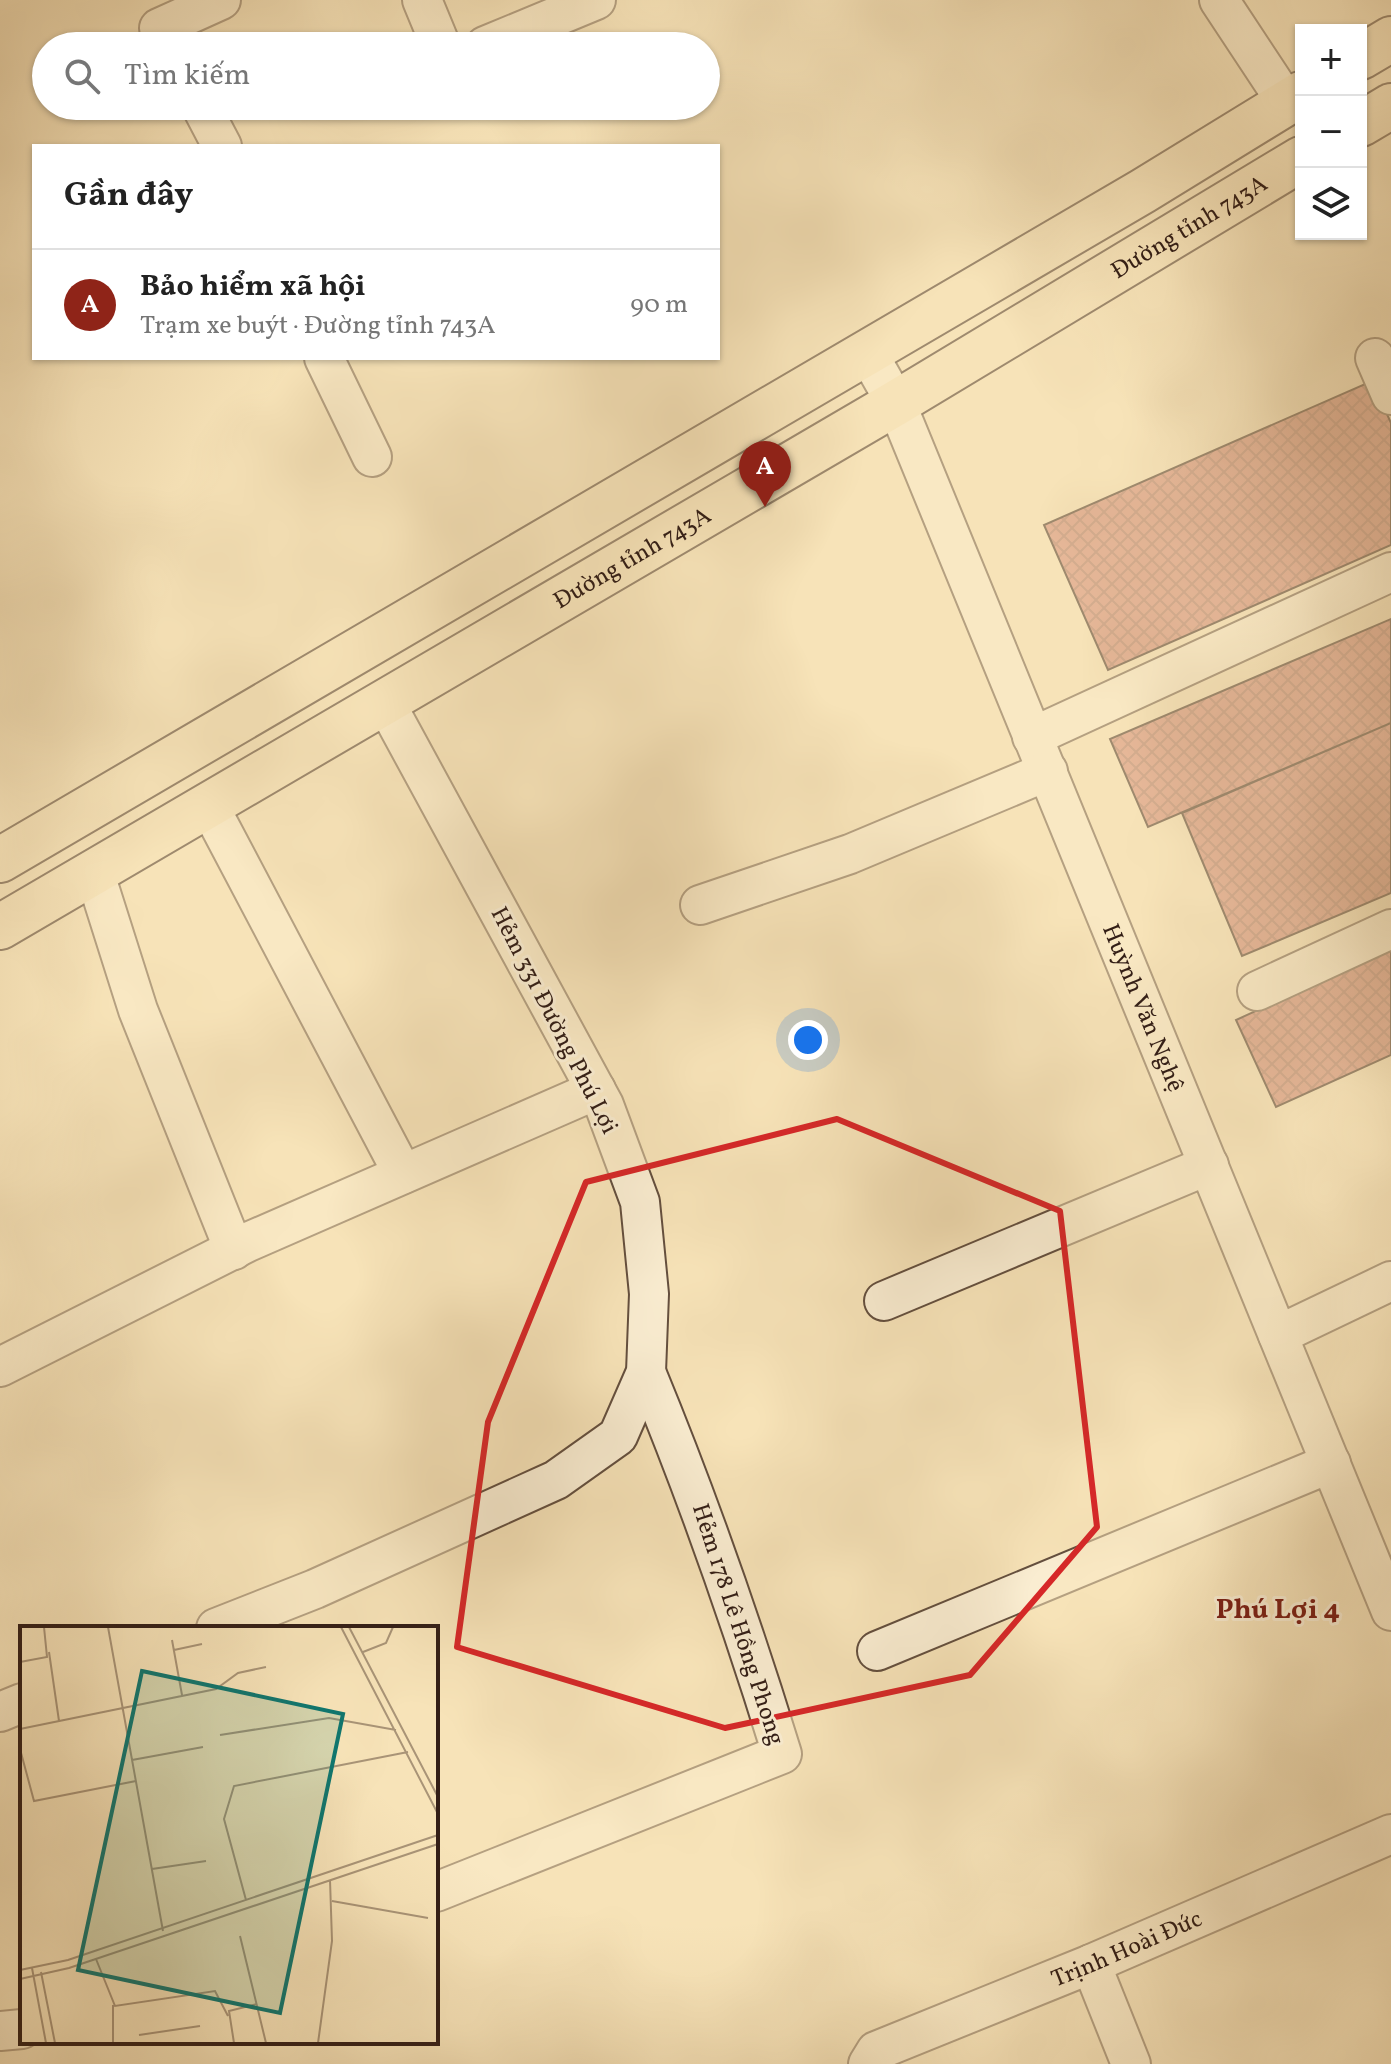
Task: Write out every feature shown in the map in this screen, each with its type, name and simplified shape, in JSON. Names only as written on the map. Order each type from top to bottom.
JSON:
[{"type":"main road","points":[[1367,53],[1391,39]]},
{"type":"main road","points":[[0,860],[1294,98]]},
{"type":"main road","points":[[1367,120],[1391,106]]},
{"type":"main road","name":"Đường tỉnh 743A","points":[[0,927],[896,403],[1295,163]]},
{"type":"street","points":[[158,25],[221,0]]},
{"type":"street","points":[[422,0],[435,32]]},
{"type":"street","points":[[519,32],[596,0]]},
{"type":"street","points":[[1219,0],[1294,98]]},
{"type":"street","points":[[208,120],[221,144]]},
{"type":"street","name":"Huỳnh Văn Nghệ","points":[[867,352],[896,403],[1391,1611]]},
{"type":"street","points":[[1375,358],[1391,395]]},
{"type":"street","points":[[325,360],[372,457]]},
{"type":"street","points":[[1032,737],[1391,572]]},
{"type":"street","name":"Hẻm 331 Đường Phú Lợi","points":[[221,1626],[315,1589],[556,1480],[618,1436],[646,1372],[649,1294],[640,1202],[596,1090],[385,702]]},
{"type":"street","points":[[700,905],[850,854],[1048,771]]},
{"type":"street","points":[[208,804],[403,1174]]},
{"type":"street","points":[[94,871],[138,1010],[234,1250]]},
{"type":"street","points":[[1257,991],[1391,929]]},
{"type":"street","points":[[0,1367],[234,1250],[596,1090]]},
{"type":"street","points":[[884,1301],[1209,1165]]},
{"type":"street","points":[[1278,1335],[1391,1281]]},
{"type":"street","name":"Hẻm 178 Lê Hồng Phong","points":[[438,1891],[782,1754],[738,1611],[698,1498],[646,1372]]},
{"type":"street","points":[[877,1651],[1331,1463]]},
{"type":"street","points":[[0,1712],[20,1704]]},
{"type":"street","name":"Trịnh Hoài Đức","points":[[868,2064],[876,2051],[1091,1964],[1391,1834]]},
{"type":"street","points":[[1091,1964],[1131,2064]]},
{"type":"street","points":[[0,2031],[20,2029]]},
{"type":"highlighted area","points":[[837,1119],[1060,1211],[1097,1527],[970,1675],[725,1728],[457,1647],[488,1422],[586,1182]]},
{"type":"building","points":[[1372,381],[1391,423],[1391,545],[1108,670],[1044,525]]},
{"type":"building","points":[[1391,619],[1391,723],[1148,827],[1110,739]]},
{"type":"building","points":[[1391,723],[1391,893],[1242,956],[1182,813]]},
{"type":"building","points":[[1391,949],[1391,1055],[1276,1107],[1236,1020]]},
{"type":"place","name":"Bảo hiểm xã hội","points":[[765,507]]},
{"type":"district","name":"Phú Lợi 4","points":[[1278,1608]]}]
